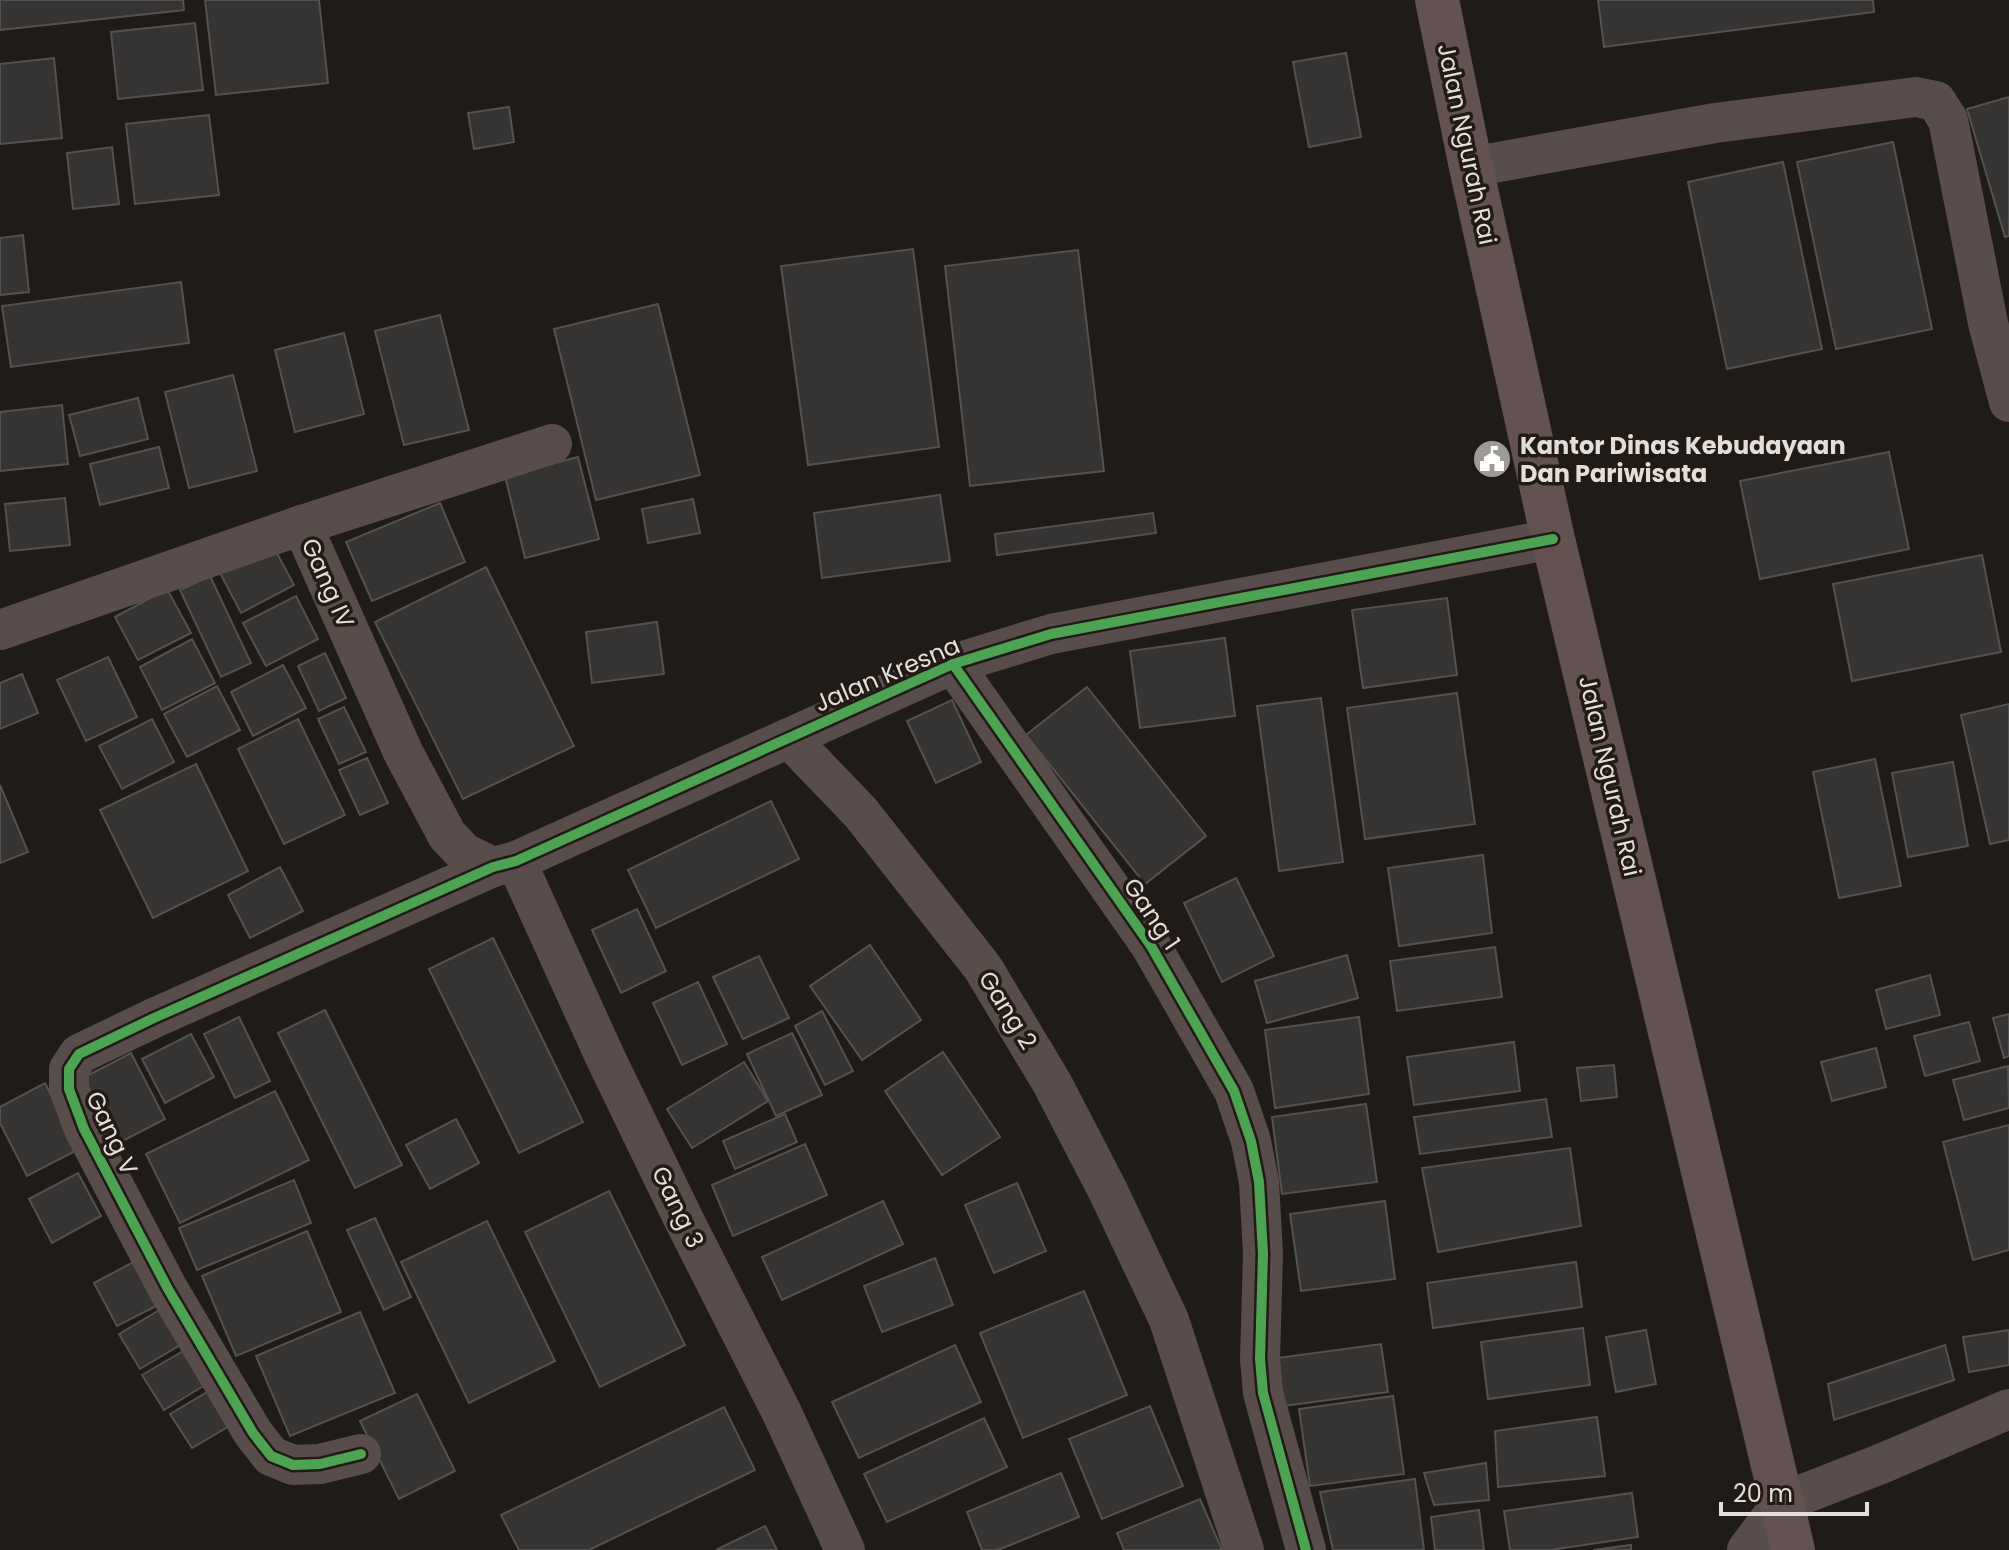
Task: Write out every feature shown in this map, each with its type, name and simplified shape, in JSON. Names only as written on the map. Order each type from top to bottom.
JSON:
[{"type":"highway","name":"Jalan Ngurah Rai","points":[[1437,0],[1553,539],[1793,1550]]},
{"type":"street","points":[[1471,167],[1779,113],[1916,97],[1936,101],[1948,120],[1988,323],[2009,402]]},
{"type":"street","points":[[302,525],[552,444]]},
{"type":"street","name":"Gang IV","points":[[0,630],[302,525],[403,752],[447,835],[464,853],[504,864]]},
{"type":"street","name":"Jalan Kresna","points":[[504,864],[953,664],[1051,634],[1553,539]]},
{"type":"street","name":"Gang 1","points":[[953,664],[1151,946],[1234,1091],[1251,1141],[1261,1212],[1260,1359],[1263,1393],[1306,1550]]},
{"type":"street","name":"Gang 2","points":[[789,738],[861,813],[983,968],[1052,1083],[1108,1191],[1169,1320],[1244,1550]]},
{"type":"street","name":"Gang V","points":[[361,1454],[320,1464],[293,1465],[271,1456],[253,1433],[168,1289],[97,1155],[69,1089],[69,1069],[79,1054],[107,1040],[504,864]]},
{"type":"street","name":"Gang 3","points":[[504,864],[606,1059],[782,1413],[845,1550]]},
{"type":"street","points":[[1747,1550],[1783,1502],[2009,1409]]},
{"type":"building","points":[[0,0],[183,0],[184,10],[0,30]]},
{"type":"building","points":[[205,0],[319,0],[328,83],[216,95]]},
{"type":"building","points":[[1598,0],[1873,0],[1874,12],[1604,47]]},
{"type":"building","points":[[195,23],[203,90],[118,99],[111,32]]},
{"type":"building","points":[[1346,53],[1361,137],[1309,147],[1293,62]]},
{"type":"building","points":[[54,58],[62,138],[0,144],[0,64]]},
{"type":"building","points":[[2009,97],[2009,236],[2005,237],[1967,109]]},
{"type":"building","points":[[509,107],[514,142],[474,149],[468,113]]},
{"type":"building","points":[[209,115],[219,195],[135,204],[126,124]]},
{"type":"building","points":[[1893,142],[1932,329],[1836,349],[1797,162]]},
{"type":"building","points":[[112,147],[119,204],[73,209],[67,153]]},
{"type":"building","points":[[1783,162],[1822,349],[1727,369],[1688,182]]},
{"type":"building","points":[[23,235],[29,292],[0,295],[0,238]]},
{"type":"building","points":[[913,249],[939,447],[808,465],[781,266]]},
{"type":"building","points":[[1078,250],[1104,471],[970,486],[945,266]]},
{"type":"building","points":[[181,282],[189,343],[11,367],[2,306]]},
{"type":"building","points":[[658,304],[700,475],[596,500],[554,329]]},
{"type":"building","points":[[440,315],[469,430],[404,445],[375,331]]},
{"type":"building","points":[[344,333],[364,414],[295,432],[275,350]]},
{"type":"building","points":[[233,375],[257,471],[189,488],[165,392]]},
{"type":"building","points":[[138,398],[148,439],[80,456],[69,415]]},
{"type":"building","points":[[62,405],[68,464],[0,471],[0,412]]},
{"type":"building","points":[[159,447],[169,488],[100,505],[90,464]]},
{"type":"building","points":[[1889,452],[1909,549],[1760,579],[1740,481]]},
{"type":"building","points":[[578,457],[599,539],[525,558],[505,476]]},
{"type":"building","points":[[940,495],[950,561],[822,578],[814,513]]},
{"type":"building","points":[[65,498],[70,545],[10,551],[5,504]]},
{"type":"building","points":[[693,499],[700,533],[648,543],[642,509]]},
{"type":"building","points":[[440,503],[465,562],[372,601],[346,542]]},
{"type":"building","points":[[1153,513],[1156,533],[997,555],[995,534]]},
{"type":"building","points":[[271,542],[294,585],[241,613],[218,569]]},
{"type":"building","points":[[1982,555],[2001,652],[1852,681],[1833,584]]},
{"type":"building","points":[[486,567],[574,746],[463,799],[375,622]]},
{"type":"building","points":[[210,576],[251,663],[221,677],[180,590]]},
{"type":"building","points":[[167,589],[191,633],[138,660],[115,617]]},
{"type":"building","points":[[296,596],[318,639],[266,666],[243,623]]},
{"type":"building","points":[[1447,598],[1457,675],[1363,688],[1352,610]]},
{"type":"building","points":[[657,622],[664,674],[592,683],[586,632]]},
{"type":"building","points":[[1225,638],[1235,716],[1140,728],[1130,651]]},
{"type":"building","points":[[192,639],[215,683],[162,710],[140,667]]},
{"type":"building","points":[[325,653],[346,698],[319,711],[298,666]]},
{"type":"building","points":[[108,657],[137,717],[86,741],[57,680]]},
{"type":"building","points":[[283,665],[306,708],[253,736],[231,692]]},
{"type":"building","points":[[22,674],[38,713],[0,729],[0,683]]},
{"type":"building","points":[[217,686],[240,730],[187,757],[164,714]]},
{"type":"building","points":[[1087,687],[1206,836],[1145,884],[1026,735]]},
{"type":"building","points":[[1457,693],[1475,824],[1365,839],[1347,708]]},
{"type":"building","points":[[1321,698],[1343,862],[1279,871],[1257,706]]},
{"type":"building","points":[[952,700],[981,762],[936,783],[907,721]]},
{"type":"building","points":[[2009,704],[2009,840],[1990,844],[1961,715]]},
{"type":"building","points":[[344,707],[366,752],[339,764],[318,719]]},
{"type":"building","points":[[152,719],[174,762],[122,789],[99,746]]},
{"type":"building","points":[[298,719],[345,815],[284,844],[238,749]]},
{"type":"building","points":[[367,758],[388,803],[360,815],[339,770]]},
{"type":"building","points":[[1875,759],[1901,886],[1839,898],[1813,772]]},
{"type":"building","points":[[1953,762],[1968,846],[1908,857],[1892,773]]},
{"type":"building","points":[[196,764],[248,871],[153,918],[100,810]]},
{"type":"building","points":[[0,785],[28,852],[0,863]]},
{"type":"building","points":[[771,801],[799,859],[656,928],[628,870]]},
{"type":"building","points":[[1483,855],[1492,933],[1399,946],[1388,868]]},
{"type":"building","points":[[280,867],[303,911],[250,938],[228,895]]},
{"type":"building","points":[[1236,878],[1274,956],[1222,982],[1184,903]]},
{"type":"building","points":[[637,909],[666,971],[621,993],[592,930]]},
{"type":"building","points":[[493,938],[583,1122],[519,1153],[429,969]]},
{"type":"building","points":[[870,945],[921,1020],[862,1060],[810,986]]},
{"type":"building","points":[[1495,947],[1502,997],[1397,1011],[1390,961]]},
{"type":"building","points":[[1347,955],[1358,998],[1267,1023],[1255,981]]},
{"type":"building","points":[[759,956],[789,1018],[743,1039],[713,977]]},
{"type":"building","points":[[1930,975],[1940,1015],[1886,1029],[1876,990]]},
{"type":"building","points":[[698,982],[727,1044],[682,1065],[653,1003]]},
{"type":"building","points":[[325,1010],[402,1165],[355,1188],[278,1033]]},
{"type":"building","points":[[822,1011],[853,1071],[825,1085],[795,1026]]},
{"type":"building","points":[[2009,1014],[2009,1056],[2004,1058],[1993,1018]]},
{"type":"building","points":[[239,1017],[270,1081],[235,1098],[204,1034]]},
{"type":"building","points":[[1359,1017],[1369,1094],[1275,1108],[1265,1030]]},
{"type":"building","points":[[1969,1022],[1980,1061],[1925,1076],[1914,1036]]},
{"type":"building","points":[[792,1033],[822,1095],[776,1116],[747,1054]]},
{"type":"building","points":[[191,1034],[214,1077],[165,1103],[142,1059]]},
{"type":"building","points":[[1514,1042],[1520,1091],[1414,1105],[1407,1057]]},
{"type":"building","points":[[1876,1048],[1886,1087],[1832,1101],[1821,1062]]},
{"type":"building","points":[[943,1052],[1000,1137],[942,1175],[885,1091]]},
{"type":"building","points":[[131,1053],[165,1119],[113,1146],[79,1080]]},
{"type":"building","points":[[744,1062],[768,1101],[692,1148],[667,1109]]},
{"type":"building","points":[[1614,1065],[1617,1097],[1581,1101],[1577,1068]]},
{"type":"building","points":[[2008,1066],[2009,1108],[1964,1120],[1953,1080]]},
{"type":"building","points":[[45,1083],[79,1149],[27,1176],[0,1123],[0,1107]]},
{"type":"building","points":[[275,1091],[309,1160],[180,1223],[146,1154]]},
{"type":"building","points":[[1546,1099],[1552,1137],[1420,1154],[1414,1117]]},
{"type":"building","points":[[1366,1104],[1377,1182],[1282,1194],[1272,1117]]},
{"type":"building","points":[[785,1114],[797,1142],[735,1169],[723,1141]]},
{"type":"building","points":[[456,1119],[479,1163],[430,1189],[406,1145]]},
{"type":"building","points":[[2009,1125],[2009,1250],[1973,1260],[1943,1142]]},
{"type":"building","points":[[805,1144],[827,1195],[733,1236],[712,1185]]},
{"type":"building","points":[[1570,1148],[1581,1226],[1438,1252],[1422,1168]]},
{"type":"building","points":[[78,1173],[101,1216],[52,1243],[29,1199]]},
{"type":"building","points":[[294,1180],[311,1223],[197,1270],[179,1228]]},
{"type":"building","points":[[1017,1183],[1046,1251],[994,1273],[965,1205]]},
{"type":"building","points":[[609,1191],[685,1345],[600,1387],[525,1232]]},
{"type":"building","points":[[883,1201],[903,1244],[782,1300],[762,1257]]},
{"type":"building","points":[[1385,1201],[1395,1279],[1301,1291],[1290,1214]]},
{"type":"building","points":[[375,1218],[411,1297],[384,1310],[347,1230]]},
{"type":"building","points":[[487,1221],[555,1361],[469,1403],[401,1262]]},
{"type":"building","points":[[307,1231],[341,1312],[236,1356],[202,1276]]},
{"type":"building","points":[[143,1257],[166,1301],[117,1326],[94,1283]]},
{"type":"building","points":[[935,1258],[953,1305],[882,1332],[864,1286]]},
{"type":"building","points":[[1576,1262],[1582,1307],[1433,1328],[1427,1283]]},
{"type":"building","points":[[1084,1291],[1127,1395],[1023,1438],[980,1333]]},
{"type":"building","points":[[161,1309],[182,1344],[140,1369],[119,1334]]},
{"type":"building","points":[[360,1312],[395,1393],[290,1436],[256,1356]]},
{"type":"building","points":[[1583,1328],[1590,1385],[1488,1399],[1481,1342]]},
{"type":"building","points":[[1646,1330],[1656,1384],[1616,1392],[1606,1337]]},
{"type":"building","points":[[2009,1330],[2009,1365],[1969,1372],[1963,1337]]},
{"type":"building","points":[[1381,1344],[1388,1392],[1277,1407],[1270,1359]]},
{"type":"building","points":[[955,1345],[981,1402],[859,1458],[832,1402]]},
{"type":"building","points":[[1945,1345],[1954,1380],[1834,1420],[1828,1384]]},
{"type":"building","points":[[185,1350],[205,1385],[164,1410],[142,1375]]},
{"type":"building","points":[[212,1389],[233,1424],[192,1448],[170,1414]]},
{"type":"building","points":[[417,1394],[455,1471],[399,1499],[360,1421]]},
{"type":"building","points":[[1393,1396],[1404,1474],[1310,1486],[1299,1409]]},
{"type":"building","points":[[1150,1406],[1183,1486],[1102,1519],[1069,1439]]},
{"type":"building","points":[[724,1407],[755,1470],[589,1550],[519,1550],[501,1515]]},
{"type":"building","points":[[1597,1417],[1605,1476],[1498,1487],[1495,1431]]},
{"type":"building","points":[[984,1418],[1007,1467],[887,1522],[864,1474]]},
{"type":"building","points":[[1486,1463],[1489,1500],[1434,1505],[1424,1473]]},
{"type":"building","points":[[1061,1473],[1079,1517],[998,1550],[982,1550],[967,1512]]},
{"type":"building","points":[[1415,1479],[1424,1550],[1333,1550],[1320,1492]]},
{"type":"building","points":[[1632,1493],[1638,1537],[1550,1550],[1510,1550],[1504,1511]]},
{"type":"building","points":[[1200,1499],[1222,1550],[1124,1550],[1117,1533]]},
{"type":"building","points":[[1479,1510],[1484,1550],[1435,1550],[1431,1517]]},
{"type":"building","points":[[765,1526],[777,1550],[716,1550]]},
{"type":"building","points":[[1631,1545],[1631,1550],[1593,1550]]},
{"type":"cycle path","points":[[361,1454],[320,1464],[293,1465],[271,1456],[253,1433],[168,1289],[84,1129],[69,1089],[69,1069],[79,1054],[953,664],[1051,634],[1553,539]]},
{"type":"cycle path","points":[[953,664],[1151,946],[1234,1091],[1251,1141],[1259,1182],[1263,1254],[1260,1359],[1263,1393],[1306,1550]]},
{"type":"place","name":"Kantor Dinas Kebudayaan Dan Pariwisata","points":[[1492,459]]}]
